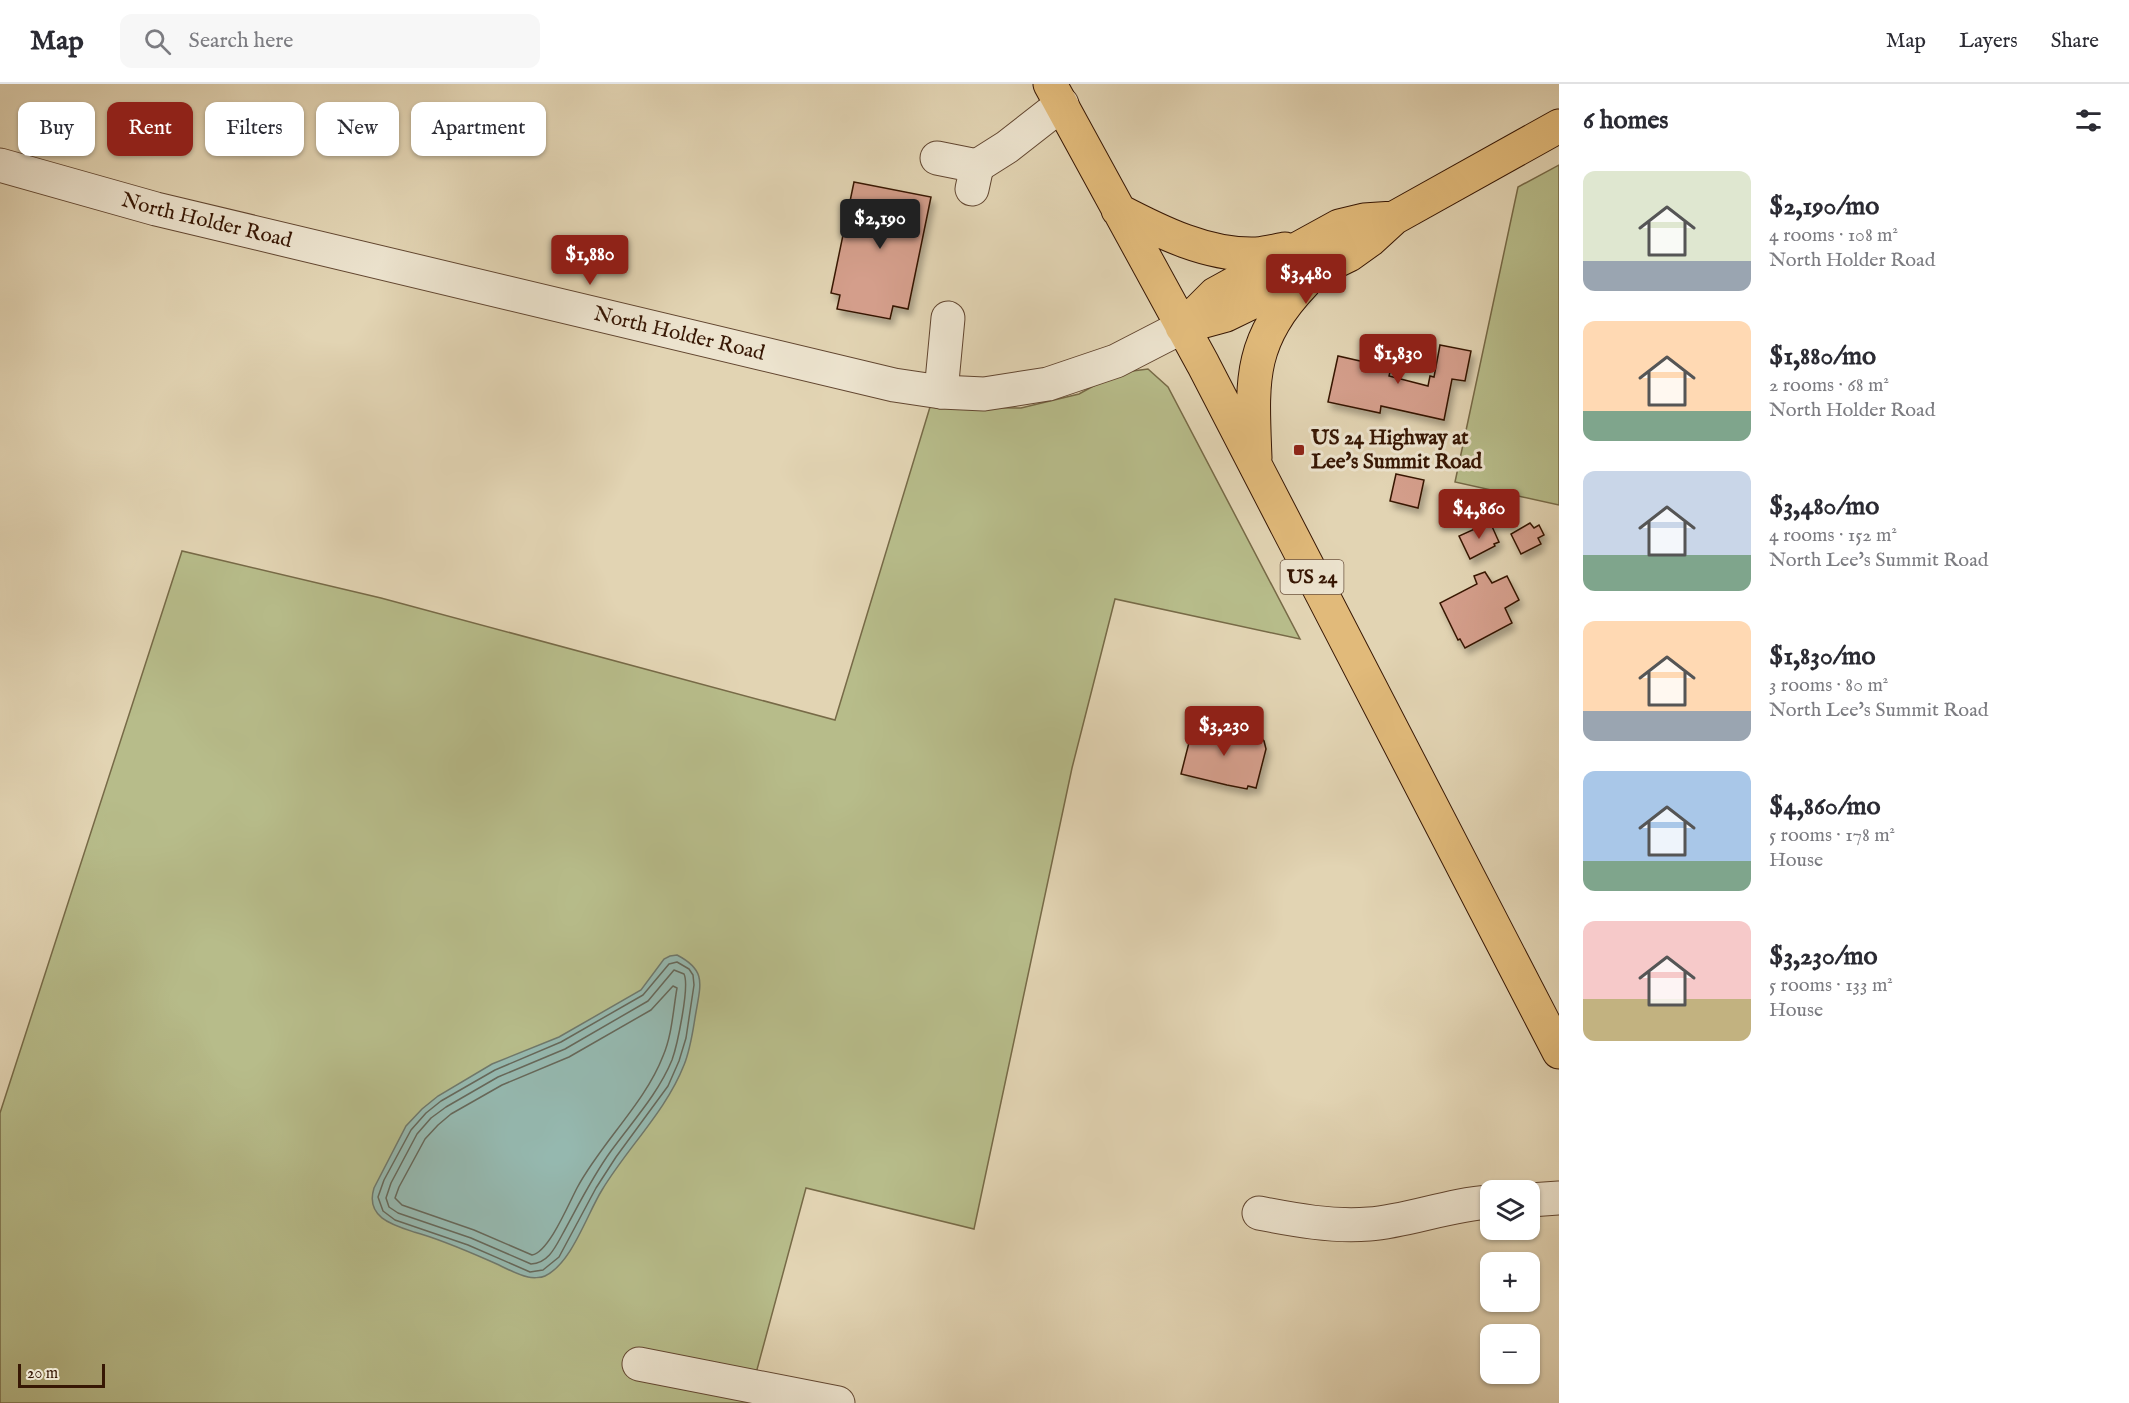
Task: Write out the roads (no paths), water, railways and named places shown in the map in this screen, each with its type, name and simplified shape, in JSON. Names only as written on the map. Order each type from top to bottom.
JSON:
[{"type":"main road","name":"US 24","points":[[1056,94],[1255,466],[1559,1052]]},
{"type":"main road","points":[[1255,466],[1253,390],[1257,361],[1268,332],[1308,260],[1339,226],[1364,220],[1394,218],[1559,126]]},
{"type":"main road","points":[[1118,210],[1161,232],[1222,251],[1308,260]]},
{"type":"main road","points":[[1182,327],[1215,294],[1308,260]]},
{"type":"street","points":[[937,158],[974,178],[1007,147],[1056,94]]},
{"type":"street","name":"North Holder Road","points":[[0,165],[156,209],[894,385],[941,392],[984,394],[1047,384],[1116,361],[1182,327]]},
{"type":"street","points":[[941,392],[948,318]]},
{"type":"street","points":[[1540,1199],[1559,1198]]},
{"type":"street","points":[[1259,1213],[1293,1220],[1332,1224],[1370,1224],[1425,1214],[1467,1203],[1480,1202]]},
{"type":"street","points":[[639,1364],[838,1403]]},
{"type":"water","points":[[677,955],[693,966],[700,985],[692,1038],[684,1065],[667,1098],[612,1174],[571,1249],[555,1270],[541,1277],[523,1276],[452,1245],[389,1223],[377,1213],[372,1198],[374,1188],[406,1126],[422,1109],[438,1096],[492,1064],[559,1037],[641,990],[664,959]]},
{"type":"place","name":"US 24 Highway at Lee's Summit Road","points":[[1299,450]]}]
